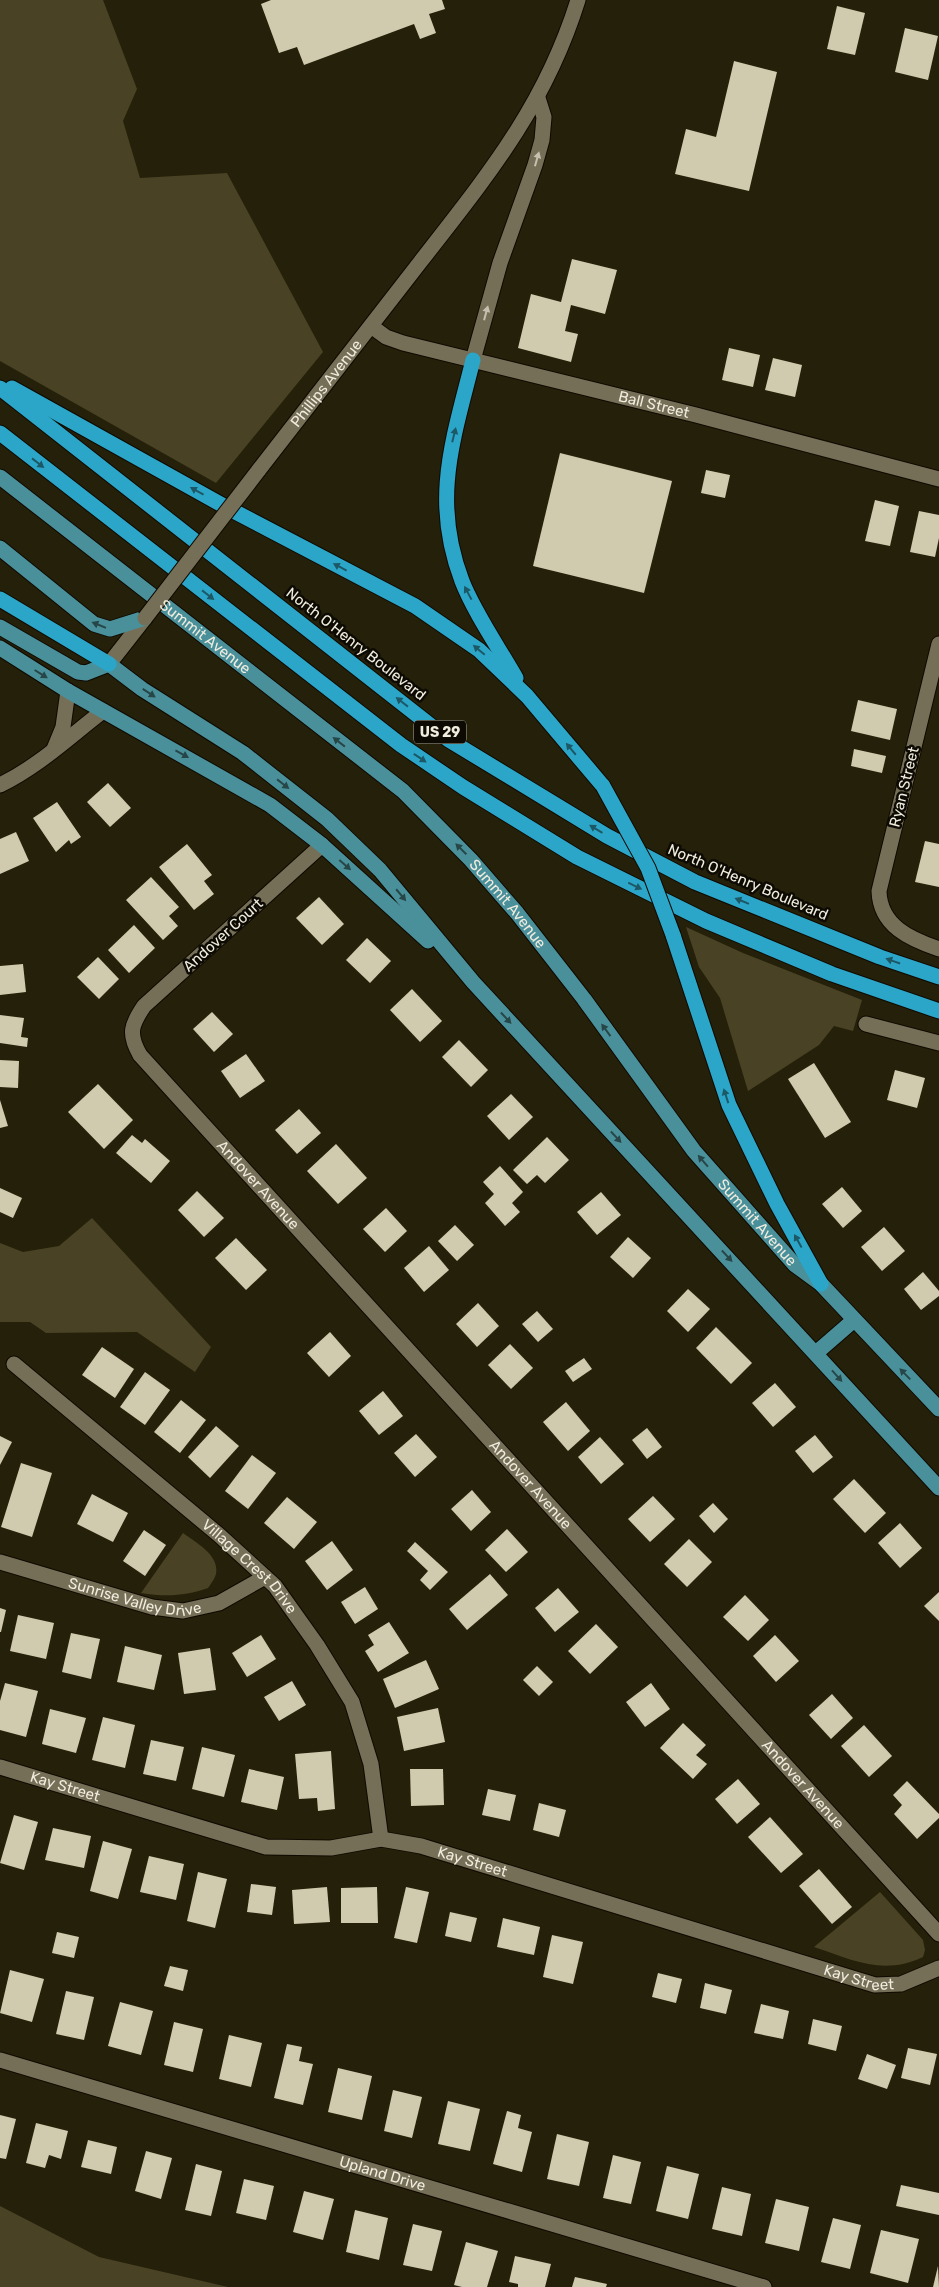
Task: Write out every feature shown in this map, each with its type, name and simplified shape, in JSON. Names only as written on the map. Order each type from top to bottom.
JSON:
[{"type":"highway","points":[[474,360],[450,454],[446,479],[445,508],[450,541],[462,582],[527,696]]},
{"type":"highway","points":[[0,381],[224,506],[416,606],[479,650],[527,696],[603,786],[648,868],[673,935],[729,1105],[776,1204],[822,1284]]},
{"type":"highway","name":"North O'Henry Boulevard","points":[[0,388],[449,740],[607,836],[696,882],[880,956],[939,977]]},
{"type":"highway","name":"US 29","points":[[0,433],[401,745],[471,792],[577,857],[706,921],[832,974],[939,1010]]},
{"type":"highway","points":[[0,599],[109,664]]},
{"type":"main road","name":"Summit Avenue","points":[[0,477],[403,791],[471,860],[517,913],[584,999],[694,1151],[795,1265],[822,1284],[939,1409]]},
{"type":"main road","points":[[0,548],[94,624],[110,629],[145,618]]},
{"type":"main road","points":[[0,627],[78,672],[86,673],[109,664],[142,689],[243,753],[327,819],[380,870],[473,982],[939,1488]]},
{"type":"main road","points":[[0,648],[68,691],[270,805],[322,846],[473,982]]},
{"type":"main road","points":[[816,1353],[854,1320]]},
{"type":"street","name":"Phillips Avenue","points":[[109,664],[501,158],[538,98],[562,47],[575,1]]},
{"type":"street","points":[[474,360],[500,263],[542,140],[544,117],[538,98]]},
{"type":"street","name":"Ball Street","points":[[371,326],[386,336],[403,343],[696,414],[939,479]]},
{"type":"street","name":"Ryan Street","points":[[939,644],[878,891],[879,902],[886,918],[893,927],[939,949]]},
{"type":"street","points":[[53,753],[62,727],[68,691]]},
{"type":"street","points":[[0,785],[24,773],[53,753],[103,711]]},
{"type":"street","name":"Andover Court","points":[[132,1030],[135,1018],[144,1006],[322,846]]},
{"type":"street","points":[[866,1024],[939,1043]]},
{"type":"street","name":"Andover Avenue","points":[[132,1030],[133,1044],[140,1055],[939,1934]]},
{"type":"street","name":"Village Crest Drive","points":[[14,1364],[220,1535],[274,1586],[317,1644],[352,1702],[370,1764],[380,1839]]},
{"type":"street","name":"Sunrise Valley Drive","points":[[0,1562],[152,1608],[183,1611],[219,1603],[265,1577]]},
{"type":"street","name":"Kay Street","points":[[0,1767],[266,1847],[331,1848],[380,1839],[421,1846],[875,1985],[901,1984],[939,1968]]},
{"type":"street","name":"Upland Drive","points":[[0,2060],[764,2287]]},
{"type":"shaded area","points":[[0,0],[103,0],[137,89],[123,121],[140,178],[227,173],[323,352],[216,483],[0,361]]},
{"type":"shaded area","points":[[686,927],[743,953],[862,1000],[853,1031],[834,1026],[819,1045],[748,1091],[720,998],[699,967]]},
{"type":"shaded area","points":[[92,1218],[211,1347],[195,1372],[137,1332],[46,1333],[30,1322],[0,1322],[0,1243],[23,1252],[59,1246]]},
{"type":"shaded area","points":[[183,1533],[206,1550],[214,1561],[216,1574],[208,1588],[183,1594],[158,1595],[141,1593]]},
{"type":"shaded area","points":[[880,1892],[923,1940],[925,1950],[923,1957],[908,1963],[881,1966],[855,1961],[814,1947]]},
{"type":"shaded area","points":[[0,2206],[99,2257],[228,2287],[0,2287]]},
{"type":"building","points":[[271,0],[442,0],[445,9],[429,14],[436,33],[420,39],[414,24],[304,65],[297,47],[279,53],[261,4]]},
{"type":"building","points":[[837,6],[865,13],[855,55],[827,49]]},
{"type":"building","points":[[905,28],[938,36],[928,80],[895,72]]},
{"type":"building","points":[[734,61],[777,72],[749,191],[675,174],[686,129],[716,137]]},
{"type":"building","points":[[572,259],[617,270],[605,314],[571,305],[565,331],[578,334],[571,362],[518,348],[531,294],[561,302]]},
{"type":"building","points":[[729,348],[760,355],[753,387],[722,380]]},
{"type":"building","points":[[773,358],[802,365],[795,397],[765,390]]},
{"type":"building","points":[[560,453],[672,481],[644,593],[533,566]]},
{"type":"building","points":[[706,470],[730,475],[725,498],[701,493]]},
{"type":"building","points":[[875,500],[899,506],[890,546],[865,541]]},
{"type":"building","points":[[919,511],[939,515],[939,538],[935,557],[910,552]]},
{"type":"building","points":[[858,700],[897,709],[890,740],[851,731]]},
{"type":"building","points":[[854,749],[886,756],[882,773],[851,766]]},
{"type":"building","points":[[108,783],[131,808],[110,827],[87,802]]},
{"type":"building","points":[[57,802],[81,837],[71,844],[69,840],[56,852],[33,818]]},
{"type":"building","points":[[16,832],[29,861],[0,874],[0,839]]},
{"type":"building","points":[[925,841],[939,844],[939,887],[915,882]]},
{"type":"building","points":[[187,844],[212,875],[204,881],[214,894],[194,910],[159,867]]},
{"type":"building","points":[[151,877],[179,907],[169,916],[178,926],[163,940],[126,900]]},
{"type":"building","points":[[319,897],[344,924],[322,945],[296,918]]},
{"type":"building","points":[[134,925],[155,948],[129,973],[108,950]]},
{"type":"building","points":[[367,938],[391,961],[370,983],[346,960]]},
{"type":"building","points":[[98,957],[119,979],[99,999],[77,977]]},
{"type":"building","points":[[23,964],[26,992],[0,995],[0,966]]},
{"type":"building","points":[[412,989],[442,1021],[420,1042],[390,1010]]},
{"type":"building","points":[[212,1012],[233,1034],[214,1052],[193,1029]]},
{"type":"building","points":[[0,1015],[24,1018],[21,1037],[28,1038],[27,1047],[0,1043]]},
{"type":"building","points":[[459,1040],[488,1070],[471,1087],[442,1057]]},
{"type":"building","points":[[246,1054],[265,1081],[240,1098],[221,1071]]},
{"type":"building","points":[[0,1060],[19,1061],[18,1088],[0,1087]]},
{"type":"building","points":[[814,1063],[851,1122],[825,1138],[788,1079]]},
{"type":"building","points":[[895,1070],[925,1078],[917,1108],[887,1100]]},
{"type":"building","points":[[98,1084],[133,1120],[104,1149],[68,1112]]},
{"type":"building","points":[[511,1094],[533,1117],[509,1140],[487,1116]]},
{"type":"building","points":[[0,1100],[8,1126],[0,1128]]},
{"type":"building","points":[[299,1109],[321,1133],[297,1154],[275,1130]]},
{"type":"building","points":[[132,1135],[142,1143],[145,1139],[170,1161],[151,1183],[116,1153]]},
{"type":"building","points":[[547,1137],[569,1160],[545,1183],[537,1175],[527,1184],[513,1170]]},
{"type":"building","points":[[336,1144],[367,1178],[338,1204],[307,1171]]},
{"type":"building","points":[[500,1166],[523,1192],[512,1203],[520,1212],[505,1226],[485,1203],[494,1194],[483,1182]]},
{"type":"building","points":[[842,1187],[862,1211],[843,1228],[822,1204]]},
{"type":"building","points":[[0,1188],[22,1198],[13,1218],[0,1212]]},
{"type":"building","points":[[197,1191],[224,1218],[204,1237],[178,1210]]},
{"type":"building","points":[[601,1192],[621,1215],[597,1235],[577,1212]]},
{"type":"building","points":[[386,1208],[407,1231],[385,1252],[363,1229]]},
{"type":"building","points":[[455,1225],[474,1245],[457,1261],[438,1241]]},
{"type":"building","points":[[884,1227],[905,1251],[882,1271],[861,1247]]},
{"type":"building","points":[[628,1237],[651,1258],[633,1278],[610,1257]]},
{"type":"building","points":[[236,1238],[267,1270],[246,1290],[215,1258]]},
{"type":"building","points":[[429,1246],[449,1270],[424,1292],[404,1268]]},
{"type":"building","points":[[923,1272],[939,1291],[939,1296],[921,1310],[904,1289]]},
{"type":"building","points":[[688,1289],[710,1309],[688,1332],[667,1311]]},
{"type":"building","points":[[478,1303],[499,1326],[477,1347],[456,1324]]},
{"type":"building","points":[[537,1311],[553,1329],[538,1342],[522,1324]]},
{"type":"building","points":[[716,1327],[752,1363],[731,1384],[696,1348]]},
{"type":"building","points":[[330,1332],[351,1356],[329,1377],[307,1353]]},
{"type":"building","points":[[510,1344],[533,1368],[511,1389],[488,1365]]},
{"type":"building","points":[[102,1347],[134,1369],[115,1398],[82,1375]]},
{"type":"building","points":[[584,1358],[592,1369],[573,1382],[565,1371]]},
{"type":"building","points":[[145,1372],[170,1390],[145,1425],[120,1407]]},
{"type":"building","points":[[775,1383],[796,1407],[773,1427],[752,1403]]},
{"type":"building","points":[[383,1391],[403,1416],[379,1435],[359,1411]]},
{"type":"building","points":[[181,1400],[206,1420],[180,1453],[154,1432]]},
{"type":"building","points":[[566,1402],[590,1431],[568,1451],[543,1422]]},
{"type":"building","points":[[216,1426],[239,1446],[210,1478],[188,1457]]},
{"type":"building","points":[[647,1428],[662,1447],[647,1459],[632,1440]]},
{"type":"building","points":[[416,1434],[437,1457],[415,1477],[394,1453]]},
{"type":"building","points":[[815,1435],[833,1457],[813,1473],[795,1451]]},
{"type":"building","points":[[0,1436],[12,1442],[0,1465]]},
{"type":"building","points":[[600,1437],[624,1464],[601,1484],[578,1457]]},
{"type":"building","points":[[252,1455],[276,1473],[248,1509],[225,1491]]},
{"type":"building","points":[[21,1463],[52,1473],[32,1537],[1,1527]]},
{"type":"building","points":[[854,1479],[886,1513],[865,1533],[833,1499]]},
{"type":"building","points":[[472,1490],[491,1512],[471,1531],[451,1509]]},
{"type":"building","points":[[92,1494],[128,1513],[113,1542],[77,1524]]},
{"type":"building","points":[[653,1496],[675,1519],[650,1542],[628,1519]]},
{"type":"building","points":[[287,1497],[317,1522],[294,1549],[264,1523]]},
{"type":"building","points":[[713,1503],[728,1519],[714,1533],[699,1516]]},
{"type":"building","points":[[900,1523],[922,1548],[900,1568],[878,1543]]},
{"type":"building","points":[[507,1529],[528,1552],[506,1572],[485,1550]]},
{"type":"building","points":[[144,1530],[166,1545],[145,1576],[123,1561]]},
{"type":"building","points":[[689,1539],[712,1562],[687,1587],[664,1564]]},
{"type":"building","points":[[332,1541],[353,1570],[327,1590],[305,1561]]},
{"type":"building","points":[[415,1542],[448,1572],[430,1590],[420,1580],[428,1571],[407,1551]]},
{"type":"building","points":[[490,1574],[508,1595],[467,1630],[449,1609]]},
{"type":"building","points":[[365,1587],[378,1609],[355,1624],[341,1602]]},
{"type":"building","points":[[558,1588],[579,1612],[555,1632],[535,1608]]},
{"type":"building","points":[[939,1592],[939,1621],[924,1606]]},
{"type":"building","points":[[745,1595],[769,1620],[748,1641],[723,1617]]},
{"type":"building","points":[[0,1608],[6,1610],[1,1632],[0,1632]]},
{"type":"building","points":[[18,1615],[54,1623],[46,1659],[10,1651]]},
{"type":"building","points":[[389,1622],[409,1653],[378,1672],[365,1651],[374,1645],[368,1635]]},
{"type":"building","points":[[596,1624],[618,1647],[590,1674],[568,1651]]},
{"type":"building","points":[[71,1633],[100,1639],[91,1679],[62,1672]]},
{"type":"building","points":[[261,1635],[276,1659],[247,1677],[232,1653]]},
{"type":"building","points":[[775,1635],[799,1661],[776,1682],[753,1656]]},
{"type":"building","points":[[125,1646],[162,1655],[154,1690],[117,1682]]},
{"type":"building","points":[[210,1648],[216,1690],[184,1694],[178,1653]]},
{"type":"building","points":[[426,1660],[439,1689],[395,1708],[383,1679]]},
{"type":"building","points":[[537,1666],[553,1682],[539,1696],[523,1680]]},
{"type":"building","points":[[292,1681],[306,1705],[279,1721],[264,1697]]},
{"type":"building","points":[[5,1683],[38,1691],[26,1737],[0,1730],[0,1701]]},
{"type":"building","points":[[651,1683],[670,1709],[645,1727],[626,1702]]},
{"type":"building","points":[[832,1694],[853,1718],[831,1739],[809,1715]]},
{"type":"building","points":[[438,1708],[445,1742],[404,1751],[397,1717]]},
{"type":"building","points":[[50,1709],[86,1718],[76,1753],[42,1744]]},
{"type":"building","points":[[103,1717],[135,1725],[125,1768],[92,1760]]},
{"type":"building","points":[[683,1723],[706,1745],[696,1755],[707,1764],[693,1779],[660,1748]]},
{"type":"building","points":[[864,1725],[892,1756],[869,1777],[841,1746]]},
{"type":"building","points":[[151,1740],[184,1747],[176,1781],[143,1774]]},
{"type":"building","points":[[202,1747],[235,1755],[224,1797],[192,1789]]},
{"type":"building","points":[[331,1751],[335,1809],[318,1811],[317,1798],[299,1799],[295,1754]]},
{"type":"building","points":[[249,1769],[284,1777],[277,1810],[241,1802]]},
{"type":"building","points":[[410,1769],[443,1769],[444,1805],[411,1806]]},
{"type":"building","points":[[738,1779],[760,1804],[737,1824],[715,1799]]},
{"type":"building","points":[[907,1781],[939,1814],[939,1818],[917,1839],[894,1814],[902,1805],[893,1795]]},
{"type":"building","points":[[488,1789],[516,1795],[510,1821],[482,1815]]},
{"type":"building","points":[[539,1803],[566,1810],[559,1837],[533,1830]]},
{"type":"building","points":[[14,1815],[38,1822],[24,1870],[0,1863]]},
{"type":"building","points":[[770,1817],[803,1854],[781,1873],[748,1837]]},
{"type":"building","points":[[53,1828],[91,1836],[84,1868],[45,1860]]},
{"type":"building","points":[[103,1841],[132,1849],[118,1899],[90,1891]]},
{"type":"building","points":[[149,1856],[184,1864],[176,1900],[140,1892]]},
{"type":"building","points":[[819,1869],[852,1907],[832,1924],[799,1886]]},
{"type":"building","points":[[198,1872],[227,1879],[215,1928],[187,1921]]},
{"type":"building","points":[[251,1884],[276,1887],[272,1915],[247,1912]]},
{"type":"building","points":[[327,1887],[330,1922],[294,1924],[292,1890]]},
{"type":"building","points":[[377,1887],[378,1923],[341,1923],[341,1888]]},
{"type":"building","points":[[406,1887],[429,1892],[417,1943],[394,1938]]},
{"type":"building","points":[[450,1912],[477,1918],[471,1942],[445,1936]]},
{"type":"building","points":[[503,1918],[540,1927],[534,1955],[497,1947]]},
{"type":"building","points":[[57,1932],[79,1937],[74,1958],[52,1953]]},
{"type":"building","points":[[552,1935],[583,1942],[573,1984],[543,1977]]},
{"type":"building","points":[[170,1966],[188,1970],[183,1991],[164,1986]]},
{"type":"building","points":[[10,1970],[44,1979],[32,2022],[0,2013]]},
{"type":"building","points":[[658,1973],[682,1979],[676,2003],[652,1997]]},
{"type":"building","points":[[705,1983],[732,1990],[726,2014],[700,2008]]},
{"type":"building","points":[[66,1991],[94,1997],[84,2040],[56,2034]]},
{"type":"building","points":[[120,2002],[153,2011],[141,2055],[108,2046]]},
{"type":"building","points":[[761,2004],[789,2011],[783,2039],[754,2033]]},
{"type":"building","points":[[813,2019],[842,2026],[836,2051],[808,2044]]},
{"type":"building","points":[[174,2022],[203,2029],[193,2072],[164,2065]]},
{"type":"building","points":[[229,2035],[262,2043],[251,2087],[219,2079]]},
{"type":"building","points":[[287,2044],[302,2047],[299,2061],[313,2064],[303,2105],[274,2098]]},
{"type":"building","points":[[908,2048],[937,2054],[930,2085],[901,2078]]},
{"type":"building","points":[[867,2054],[896,2065],[887,2089],[858,2079]]},
{"type":"building","points":[[338,2068],[372,2076],[362,2120],[328,2112]]},
{"type":"building","points":[[393,2090],[422,2097],[412,2138],[384,2131]]},
{"type":"building","points":[[448,2101],[480,2109],[470,2151],[438,2144]]},
{"type":"building","points":[[507,2111],[521,2115],[518,2128],[532,2132],[522,2172],[493,2164]]},
{"type":"building","points":[[0,2115],[16,2119],[6,2159],[0,2158]]},
{"type":"building","points":[[36,2123],[68,2131],[61,2159],[49,2155],[45,2168],[26,2163]]},
{"type":"building","points":[[557,2134],[589,2142],[579,2186],[547,2179]]},
{"type":"building","points":[[88,2140],[117,2147],[111,2174],[81,2167]]},
{"type":"building","points":[[146,2151],[172,2158],[161,2199],[135,2191]]},
{"type":"building","points":[[613,2155],[641,2162],[631,2204],[603,2198]]},
{"type":"building","points":[[196,2164],[222,2171],[211,2216],[185,2210]]},
{"type":"building","points":[[667,2166],[699,2174],[688,2219],[656,2211]]},
{"type":"building","points":[[244,2179],[274,2186],[266,2220],[236,2213]]},
{"type":"building","points":[[901,2185],[939,2193],[939,2215],[896,2206]]},
{"type":"building","points":[[722,2187],[751,2194],[742,2236],[712,2229]]},
{"type":"building","points":[[304,2191],[334,2199],[323,2240],[293,2232]]},
{"type":"building","points":[[776,2199],[809,2207],[799,2251],[765,2243]]},
{"type":"building","points":[[355,2210],[388,2218],[379,2260],[346,2252]]},
{"type":"building","points":[[833,2218],[861,2225],[850,2269],[821,2262]]},
{"type":"building","points":[[413,2224],[442,2231],[432,2271],[403,2265]]},
{"type":"building","points":[[881,2230],[919,2239],[908,2283],[870,2273]]},
{"type":"building","points":[[466,2242],[498,2251],[487,2287],[462,2287],[454,2285]]},
{"type":"building","points":[[515,2256],[551,2264],[545,2287],[518,2287],[518,2284],[509,2282]]},
{"type":"building","points":[[938,2266],[939,2287],[933,2287]]},
{"type":"building","points":[[575,2277],[607,2284],[606,2287],[572,2287]]}]
